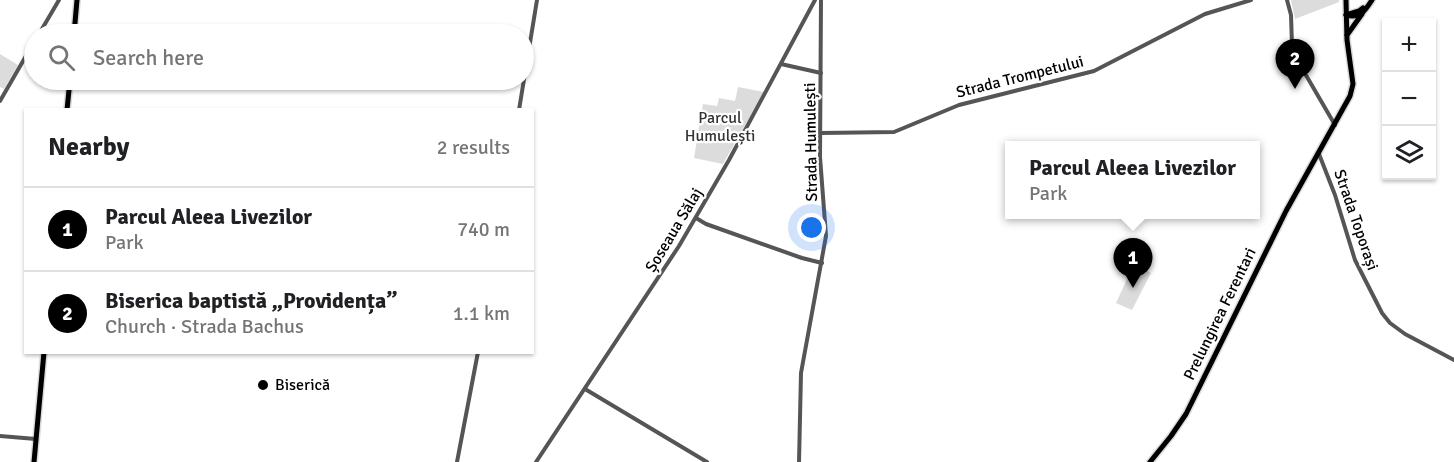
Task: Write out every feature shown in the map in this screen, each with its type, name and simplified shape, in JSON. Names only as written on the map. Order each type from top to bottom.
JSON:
[{"type":"main road","points":[[75,24],[77,0]]},
{"type":"main road","points":[[1347,35],[1371,0]]},
{"type":"main road","points":[[1346,3],[1362,11]]},
{"type":"main road","name":"Prelungirea Ferentari","points":[[1150,462],[1186,414],[1286,211],[1350,96],[1353,86],[1346,3]]},
{"type":"main road","points":[[1346,15],[1362,11]]},
{"type":"main road","points":[[67,108],[69,90]]},
{"type":"main road","points":[[34,462],[44,354]]},
{"type":"street","points":[[45,24],[59,0]]},
{"type":"street","points":[[533,24],[537,0]]},
{"type":"street","name":"Șoseaua Sălaj","points":[[536,462],[696,218],[815,0]]},
{"type":"street","name":"Strada Humulești","points":[[799,462],[801,373],[826,233],[820,158],[821,0]]},
{"type":"street","name":"Strada Trompetului","points":[[820,134],[894,132],[959,105],[1094,71],[1205,14],[1251,0]]},
{"type":"street","points":[[1287,0],[1292,45],[1296,58],[1335,125]]},
{"type":"street","points":[[810,10],[814,7],[821,13]]},
{"type":"street","points":[[0,101],[24,59]]},
{"type":"street","points":[[782,64],[821,73]]},
{"type":"street","points":[[519,108],[522,90]]},
{"type":"street","name":"Strada Toporași","points":[[1319,154],[1337,201],[1356,263],[1382,313],[1405,334],[1454,360]]},
{"type":"street","points":[[696,218],[706,224],[822,263]]},
{"type":"street","points":[[457,462],[478,354]]},
{"type":"street","points":[[585,388],[707,462]]},
{"type":"street","points":[[0,436],[36,439]]},
{"type":"green space","points":[[1291,0],[1339,0],[1339,2],[1295,19]]},
{"type":"green space","points":[[0,54],[18,65],[4,89],[0,87]]},
{"type":"green space","name":"Parcul Humulești","points":[[738,87],[764,92],[723,164],[694,158],[703,104],[717,106],[719,98],[735,101]]},
{"type":"green space","points":[[1134,264],[1151,273],[1132,310],[1116,303]]},
{"type":"tram line","points":[[1151,462],[1187,414],[1286,212],[1351,97],[1354,84],[1348,41],[1346,0]]},
{"type":"place","name":"Biserica baptistă „Providența”","points":[[1295,89]]},
{"type":"place","name":"Parcul Aleea Livezilor","points":[[1133,288]]},
{"type":"place","name":"Biserică","points":[[263,385]]}]
